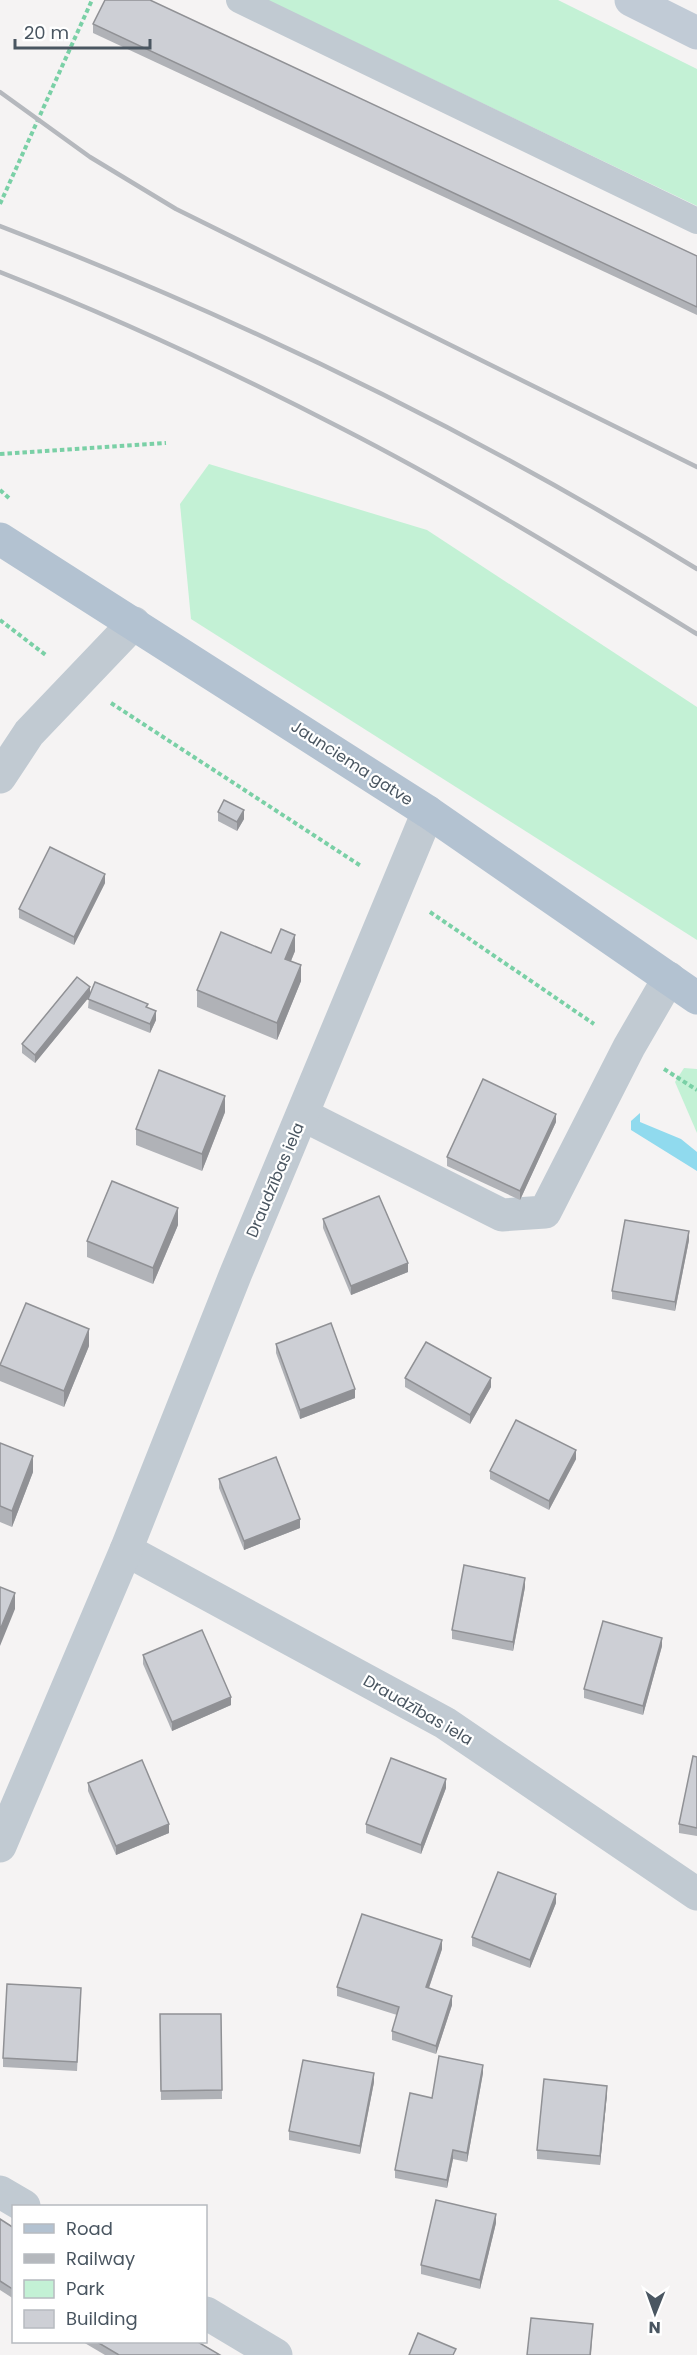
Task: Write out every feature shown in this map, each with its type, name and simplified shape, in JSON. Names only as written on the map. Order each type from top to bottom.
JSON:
[{"type":"main road","points":[[632,0],[697,33]]},
{"type":"main road","name":"Jaunciema gatve","points":[[0,539],[428,812],[697,998]]},
{"type":"street","points":[[0,777],[29,733],[134,623]]},
{"type":"street","name":"Draudzības iela","points":[[0,1846],[126,1550],[237,1273],[428,812]]},
{"type":"street","points":[[303,1115],[502,1215],[545,1212],[629,1047],[669,978]]},
{"type":"street","name":"Draudzības iela","points":[[126,1550],[445,1723],[697,1893]]},
{"type":"street","points":[[0,2192],[22,2205]]},
{"type":"street","points":[[207,2314],[276,2355]]},
{"type":"lane","points":[[239,0],[697,221]]},
{"type":"path","points":[[0,204],[92,0]]},
{"type":"path","points":[[0,454],[166,443]]},
{"type":"path","points":[[0,620],[78,681],[697,1090]]},
{"type":"green space","points":[[267,0],[558,0],[697,69],[697,206]]},
{"type":"green space","points":[[209,464],[427,530],[697,707],[697,940],[191,619],[180,504]]},
{"type":"green space","points":[[684,1068],[697,1069],[697,1133],[675,1082]]},
{"type":"water","points":[[640,1113],[640,1122],[681,1139],[697,1152],[697,1171],[631,1130],[631,1121]]},
{"type":"building","points":[[105,0],[150,0],[697,256],[697,307],[93,24]]},
{"type":"building","points":[[224,800],[244,810],[237,822],[218,812]]},
{"type":"building","points":[[50,847],[105,874],[74,937],[19,909]]},
{"type":"building","points":[[281,929],[295,935],[285,959],[301,965],[277,1023],[197,990],[221,932],[271,953]]},
{"type":"building","points":[[77,977],[90,987],[35,1055],[22,1044]]},
{"type":"building","points":[[95,982],[148,1004],[146,1007],[156,1011],[150,1024],[88,999]]},
{"type":"building","points":[[159,1070],[225,1096],[202,1154],[136,1129]]},
{"type":"building","points":[[483,1079],[556,1114],[520,1191],[447,1157]]},
{"type":"building","points":[[112,1181],[178,1208],[153,1268],[87,1241]]},
{"type":"building","points":[[379,1196],[408,1263],[351,1286],[323,1219]]},
{"type":"building","points":[[625,1220],[689,1231],[675,1302],[612,1291]]},
{"type":"building","points":[[26,1303],[89,1329],[64,1391],[0,1365]]},
{"type":"building","points":[[331,1323],[355,1389],[300,1410],[276,1344]]},
{"type":"building","points":[[426,1342],[491,1378],[470,1415],[405,1378]]},
{"type":"building","points":[[516,1420],[576,1450],[549,1501],[490,1471]]},
{"type":"building","points":[[0,1443],[33,1456],[12,1511],[0,1506]]},
{"type":"building","points":[[276,1457],[300,1519],[244,1541],[219,1479]]},
{"type":"building","points":[[464,1565],[525,1578],[513,1642],[452,1630]]},
{"type":"building","points":[[0,1587],[15,1593],[0,1630]]},
{"type":"building","points":[[603,1621],[662,1638],[643,1706],[584,1689]]},
{"type":"building","points":[[202,1630],[231,1697],[172,1722],[143,1655]]},
{"type":"building","points":[[693,1756],[697,1757],[697,1828],[679,1824]]},
{"type":"building","points":[[391,1758],[446,1779],[421,1845],[366,1824]]},
{"type":"building","points":[[142,1760],[169,1824],[116,1846],[88,1783]]},
{"type":"building","points":[[498,1872],[556,1894],[530,1960],[472,1937]]},
{"type":"building","points":[[362,1914],[442,1940],[426,1987],[452,1996],[436,2046],[392,2031],[399,2007],[337,1987]]},
{"type":"building","points":[[7,1984],[81,1988],[77,2062],[3,2058]]},
{"type":"building","points":[[160,2014],[221,2014],[222,2090],[161,2091]]},
{"type":"building","points":[[439,2056],[483,2065],[467,2153],[453,2150],[447,2180],[395,2170],[410,2093],[432,2098]]},
{"type":"building","points":[[303,2060],[374,2073],[360,2146],[289,2131]]},
{"type":"building","points":[[544,2079],[607,2086],[600,2156],[537,2150]]},
{"type":"building","points":[[436,2200],[496,2214],[480,2280],[421,2265]]},
{"type":"building","points":[[0,2219],[12,2227],[12,2289],[0,2281]]},
{"type":"building","points":[[531,2318],[593,2324],[590,2355],[527,2355]]},
{"type":"building","points":[[418,2333],[456,2349],[453,2355],[409,2355]]},
{"type":"building","points":[[99,2343],[200,2343],[220,2355],[119,2355]]},
{"type":"railway","points":[[0,92],[90,157],[176,209],[697,467]]},
{"type":"railway","points":[[0,226],[180,300],[356,381],[529,471],[697,569]]},
{"type":"railway","points":[[0,272],[173,346],[343,429],[478,502],[697,634]]}]
